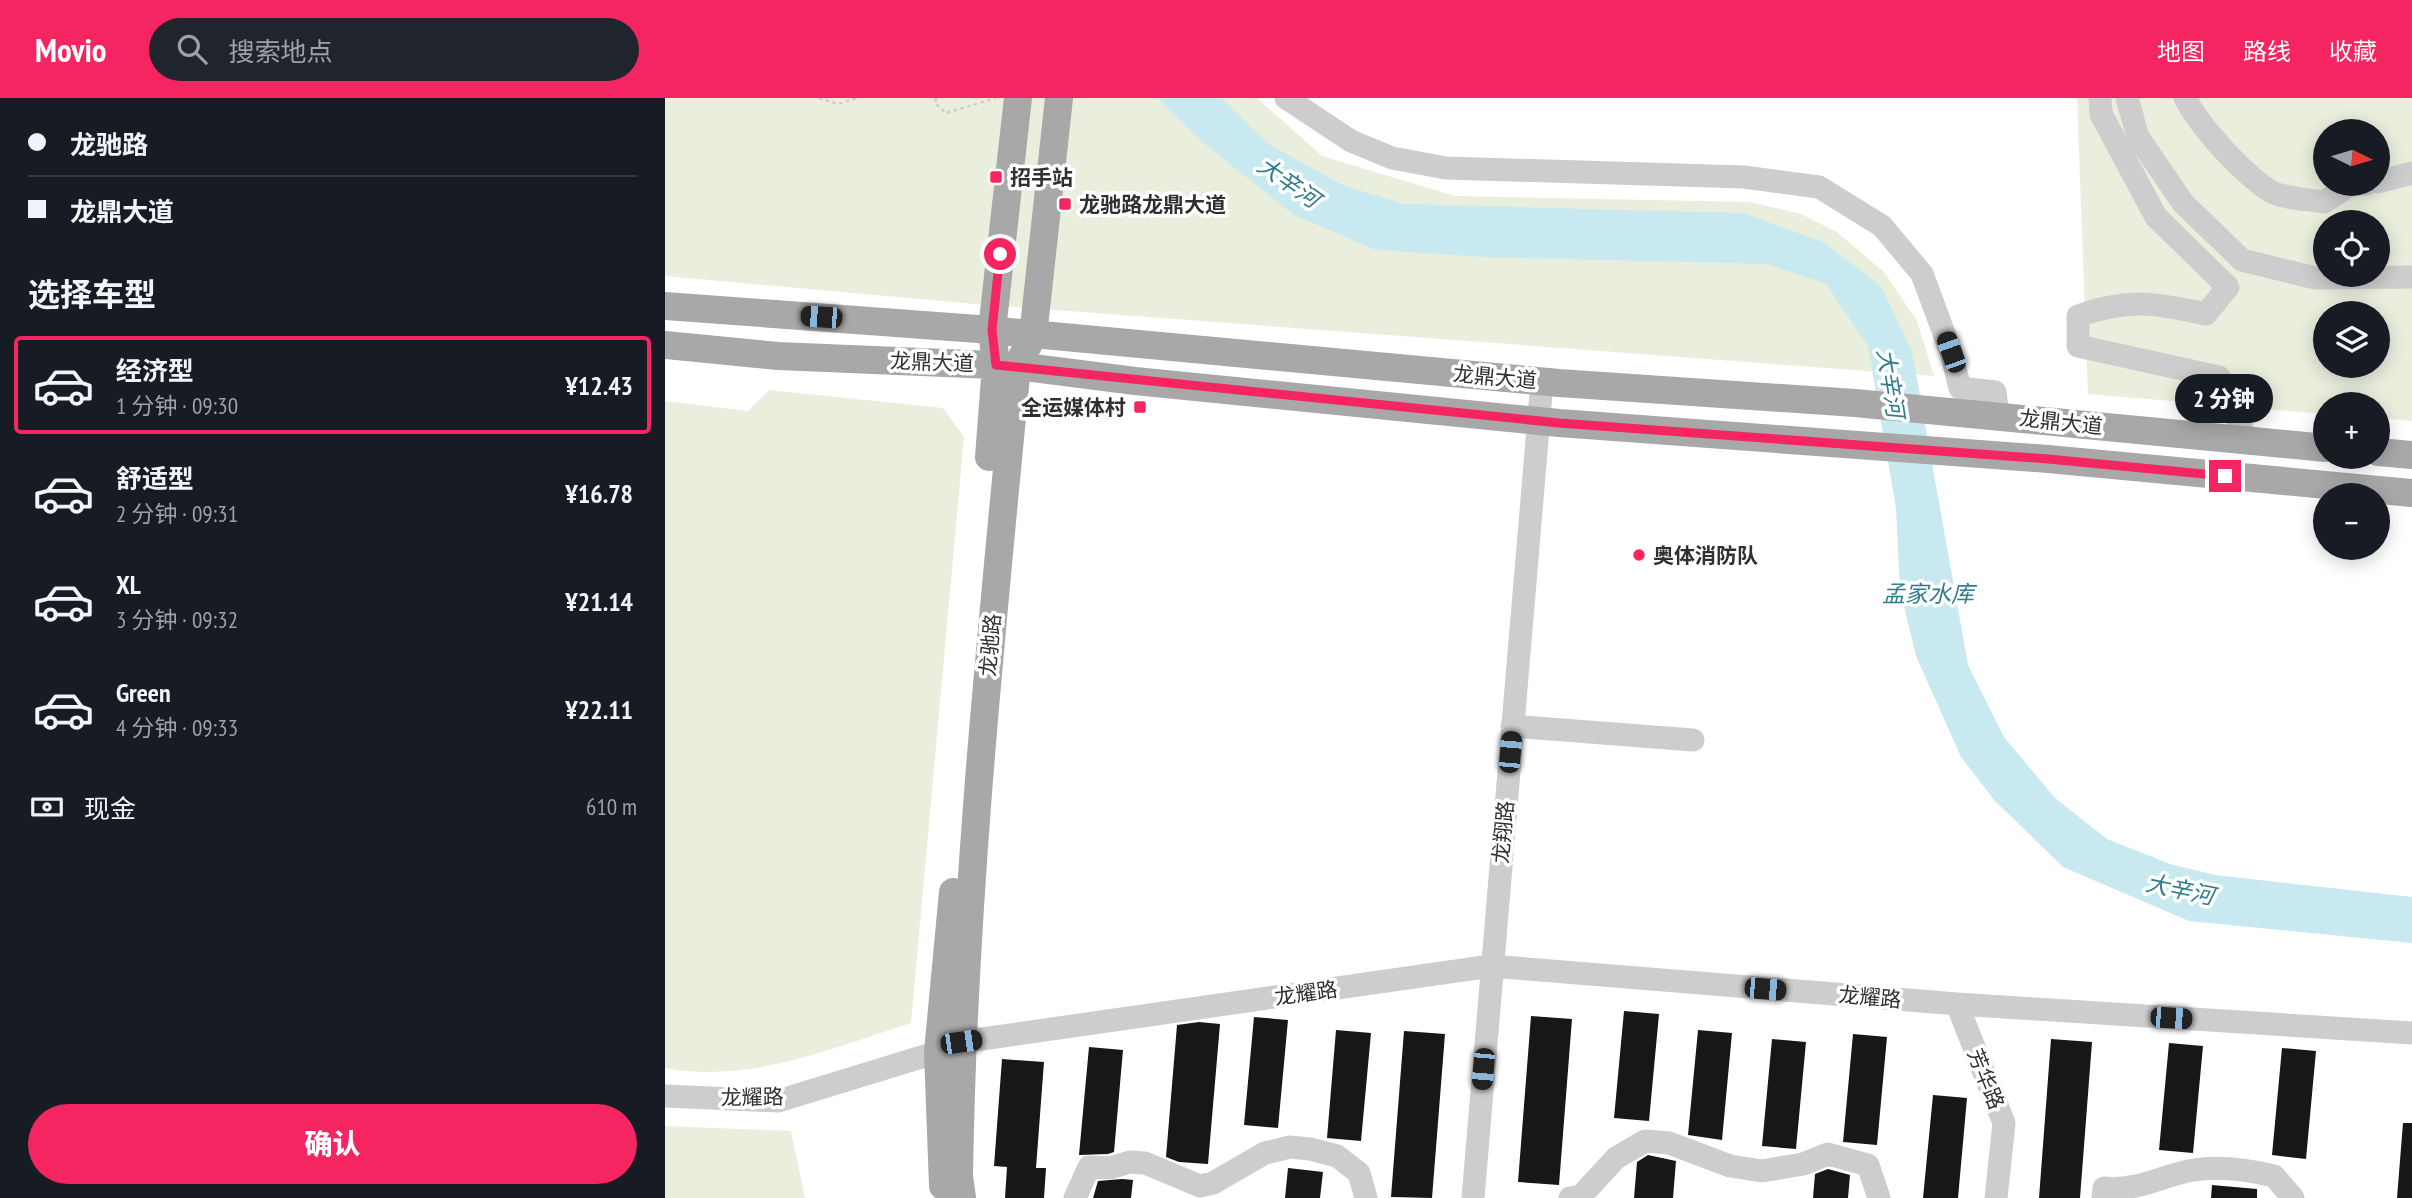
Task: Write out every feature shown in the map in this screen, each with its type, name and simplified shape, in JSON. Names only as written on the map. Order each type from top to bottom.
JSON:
[{"type":"main road","name":"龙驰路","points":[[945,1198],[940,1169],[989,653],[1006,365],[992,330],[1018,98]]},
{"type":"main road","name":"龙驰路","points":[[1006,365],[1033,336],[1059,98]]},
{"type":"main road","name":"龙鼎大道","points":[[665,306],[992,330],[1033,336],[1542,382],[1855,402],[2248,443],[2313,447]]},
{"type":"main road","name":"龙鼎大道","points":[[665,345],[778,356],[1006,365],[1135,381],[1539,421],[2048,459],[2412,493]]},
{"type":"main road","points":[[2390,453],[2412,455]]},
{"type":"main road","name":"龙驰路","points":[[950,1047],[962,1198]]},
{"type":"street","points":[[1286,98],[1351,142],[1392,158],[1446,168],[1744,177],[1819,187],[1882,226],[1922,274],[1961,388],[1996,392],[1998,416]]},
{"type":"street","points":[[2100,98],[2101,114],[2156,217],[2228,287],[2206,314],[2150,303],[2112,304],[2078,316],[2078,346],[2219,377],[2248,443]]},
{"type":"street","points":[[2127,98],[2138,137],[2183,203],[2242,260],[2315,278],[2412,277]]},
{"type":"street","points":[[2185,98],[2194,116],[2242,167],[2272,192],[2324,202],[2333,196]]},
{"type":"street","points":[[2391,179],[2412,173]]},
{"type":"street","name":"龙翔路","points":[[1472,1198],[1542,382]]},
{"type":"street","points":[[1512,726],[1693,740]]},
{"type":"street","name":"龙耀路","points":[[665,1096],[778,1101],[950,1047],[1491,966],[1957,1004],[2412,1033]]},
{"type":"street","name":"芳华路","points":[[1957,1004],[2004,1123],[1996,1198]]},
{"type":"street","points":[[1570,1198],[1581,1195],[1616,1158],[1645,1141],[1669,1143],[1730,1166],[1762,1171],[1803,1164],[1828,1154],[1868,1165],[1879,1198]]},
{"type":"street","points":[[1075,1198],[1089,1167],[1110,1168],[1130,1162],[1145,1163],[1200,1186],[1213,1183],[1265,1153],[1290,1147],[1337,1156],[1359,1173],[1366,1198]]},
{"type":"street","points":[[2103,1198],[2104,1188],[2128,1190],[2193,1170],[2229,1170],[2274,1176],[2293,1198]]},
{"type":"path","points":[[819,98],[838,104],[857,98]]},
{"type":"path","points":[[936,98],[935,103],[946,113],[996,98]]},
{"type":"green space","points":[[665,98],[1257,98],[1322,156],[1455,196],[1750,202],[1801,214],[1837,232],[1884,272],[1917,321],[1934,376],[975,304],[665,276]]},
{"type":"green space","points":[[2077,98],[2412,98],[2412,421],[2390,419],[2390,392],[2313,392],[2313,413],[2088,394]]},
{"type":"green space","points":[[769,390],[943,408],[964,437],[911,1023],[790,1061],[759,1067],[696,1072],[665,1068],[665,401],[748,411]]},
{"type":"green space","points":[[665,1126],[791,1131],[805,1198],[665,1198]]},
{"type":"water","name":"孟家水库","points":[[1157,98],[1221,98],[1270,145],[1342,185],[1404,204],[1743,213],[1823,242],[1880,285],[1912,351],[1968,665],[2004,737],[2055,798],[2107,839],[2170,864],[2215,875],[2412,897],[2412,943],[2189,921],[2063,867],[1995,801],[1961,757],[1916,656],[1900,590],[1896,508],[1868,346],[1826,284],[1766,264],[1484,257],[1376,250],[1294,215],[1206,145]]},
{"type":"building","points":[[1624,1011],[1659,1014],[1649,1121],[1614,1118]]},
{"type":"building","points":[[1531,1016],[1572,1019],[1559,1185],[1518,1182]]},
{"type":"building","points":[[1254,1017],[1288,1020],[1278,1128],[1244,1125]]},
{"type":"building","points":[[1199,1022],[1220,1024],[1208,1164],[1179,1162],[1166,1157],[1177,1025]]},
{"type":"building","points":[[1336,1030],[1371,1033],[1361,1141],[1327,1138]]},
{"type":"building","points":[[1698,1030],[1732,1033],[1722,1140],[1688,1135]]},
{"type":"building","points":[[1404,1031],[1445,1034],[1432,1198],[1391,1197]]},
{"type":"building","points":[[1853,1034],[1887,1037],[1877,1145],[1843,1142]]},
{"type":"building","points":[[1772,1039],[1806,1042],[1796,1149],[1762,1146]]},
{"type":"building","points":[[2051,1039],[2092,1042],[2080,1198],[2039,1198]]},
{"type":"building","points":[[2169,1043],[2203,1046],[2193,1153],[2159,1150]]},
{"type":"building","points":[[1089,1047],[1123,1050],[1114,1152],[1108,1154],[1079,1155]]},
{"type":"building","points":[[2282,1048],[2316,1051],[2306,1159],[2272,1155]]},
{"type":"building","points":[[1002,1059],[1044,1062],[1036,1168],[1046,1168],[1044,1198],[1005,1198],[1007,1167],[994,1166]]},
{"type":"building","points":[[1933,1095],[1967,1098],[1958,1198],[1923,1198]]},
{"type":"building","points":[[2403,1123],[2412,1123],[2412,1198],[2397,1198]]},
{"type":"building","points":[[1648,1155],[1676,1161],[1673,1198],[1634,1198],[1637,1162]]},
{"type":"building","points":[[1288,1168],[1323,1172],[1320,1198],[1285,1198]]},
{"type":"building","points":[[1828,1169],[1850,1175],[1848,1198],[1813,1198],[1815,1174]]},
{"type":"building","points":[[1133,1180],[1131,1198],[1093,1198],[1098,1181]]},
{"type":"building","points":[[2212,1185],[2257,1189],[2257,1198],[2211,1198]]},
{"type":"place","name":"招手站","points":[[996,177]]},
{"type":"place","name":"龙驰路龙鼎大道","points":[[1065,204]]},
{"type":"place","name":"全运媒体村","points":[[1140,407]]},
{"type":"place","name":"奥体消防队","points":[[1639,555]]},
{"type":"route","points":[[1000,254],[992,330],[996,365],[1559,423],[2048,459],[2225,476]]},
{"type":"water label","name":"大辛河","points":[[1289,182]]},
{"type":"water label","name":"大辛河","points":[[1891,383]]},
{"type":"water label","name":"大辛河","points":[[2180,889]]}]
